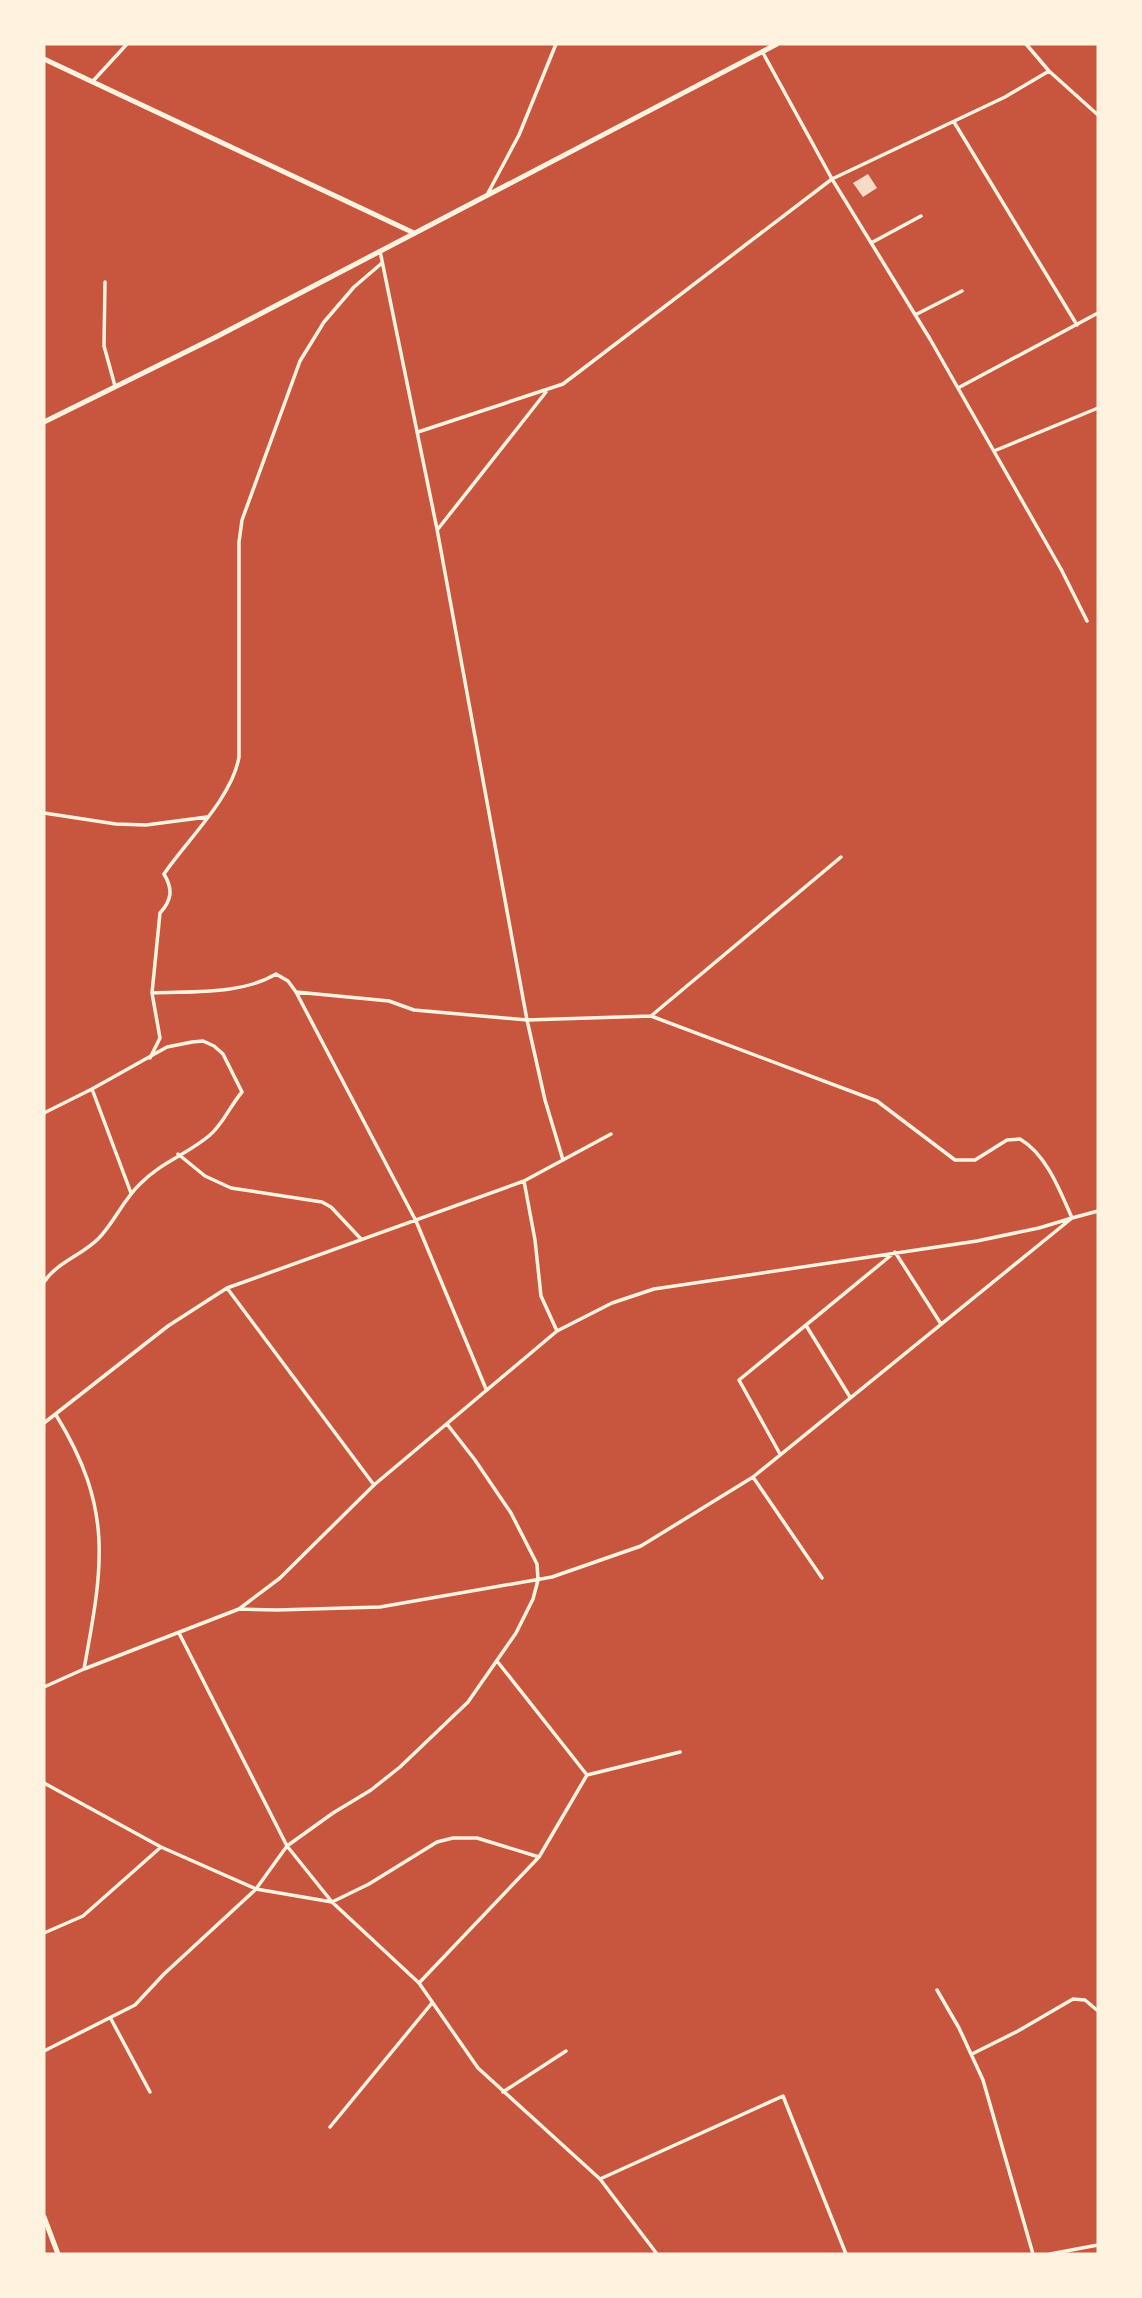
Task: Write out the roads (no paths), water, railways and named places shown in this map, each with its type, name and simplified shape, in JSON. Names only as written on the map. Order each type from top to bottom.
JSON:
[{"type":"main road","points":[[44,422],[214,338],[777,44]]},
{"type":"main road","points":[[44,59],[414,233]]},
{"type":"main road","points":[[44,2217],[58,2254]]},
{"type":"street","points":[[93,82],[127,44]]},
{"type":"street","points":[[487,195],[519,135],[556,44]]},
{"type":"street","points":[[1026,44],[1049,71],[1098,115]]},
{"type":"street","points":[[762,51],[832,179],[915,315],[1062,569],[1087,621]]},
{"type":"street","points":[[418,432],[563,384],[832,179],[1025,87],[1049,71]]},
{"type":"street","points":[[954,121],[1077,325]]},
{"type":"street","points":[[871,243],[921,216]]},
{"type":"street","points":[[380,251],[437,529],[527,1020],[545,1100],[563,1160]]},
{"type":"street","points":[[150,1058],[160,1038],[152,993],[160,913],[168,904],[171,886],[164,874],[233,779],[239,757],[239,530],[249,496],[300,361],[311,341],[354,287],[382,263]]},
{"type":"street","points":[[105,282],[104,346],[115,386]]},
{"type":"street","points":[[915,315],[962,291]]},
{"type":"street","points":[[958,388],[1098,313]]},
{"type":"street","points":[[437,529],[548,391]]},
{"type":"street","points":[[993,451],[1098,408]]},
{"type":"street","points":[[44,813],[126,825],[169,823],[207,817]]},
{"type":"street","points":[[651,1016],[841,857]]},
{"type":"street","points":[[152,993],[232,989],[265,981],[276,974],[288,981],[416,1221],[486,1389]]},
{"type":"street","points":[[296,992],[389,1001],[414,1010],[527,1020],[651,1016],[877,1101],[955,1160],[975,1160],[1000,1143],[1014,1138],[1020,1139],[1049,1171],[1072,1218]]},
{"type":"street","points":[[44,1106],[44,1113],[167,1047],[203,1041],[223,1054],[242,1092],[216,1130],[149,1175],[131,1193],[101,1236],[44,1282]]},
{"type":"street","points":[[92,1089],[131,1193]]},
{"type":"street","points":[[44,1423],[168,1326],[227,1288],[524,1181],[611,1134]]},
{"type":"street","points":[[178,1154],[205,1176],[230,1188],[322,1202],[331,1206],[361,1240]]},
{"type":"street","points":[[524,1181],[535,1240],[541,1296],[557,1331]]},
{"type":"street","points":[[44,1687],[239,1609],[281,1578],[374,1485],[486,1389],[557,1331],[612,1303],[654,1289],[977,1241],[1039,1228],[1098,1210]]},
{"type":"street","points":[[239,1609],[380,1607],[552,1577],[641,1546],[753,1477],[1072,1218]]},
{"type":"street","points":[[895,1252],[941,1324]]},
{"type":"street","points":[[780,1454],[739,1380],[895,1252]]},
{"type":"street","points":[[227,1288],[374,1485]]},
{"type":"street","points":[[807,1326],[850,1397]]},
{"type":"street","points":[[55,1415],[80,1459],[100,1529],[98,1596],[84,1669]]},
{"type":"street","points":[[44,2051],[135,2005],[164,1974],[256,1889],[287,1846],[371,1790],[400,1767],[468,1702],[498,1661],[527,1615],[538,1580],[537,1564],[517,1523],[447,1424]]},
{"type":"street","points":[[753,1477],[822,1577]]},
{"type":"street","points":[[179,1633],[287,1846],[332,1902],[419,1983],[478,2068],[600,2179],[657,2254]]},
{"type":"street","points":[[498,1661],[587,1775]]},
{"type":"street","points":[[419,1983],[540,1857],[587,1775],[680,1752]]},
{"type":"street","points":[[44,1783],[161,1847],[256,1889],[332,1902],[369,1884],[437,1842],[453,1838],[477,1838],[540,1857]]},
{"type":"street","points":[[44,1933],[83,1916],[161,1847]]},
{"type":"street","points":[[937,1990],[972,2054],[992,2109],[1033,2254]]},
{"type":"street","points":[[972,2054],[1073,1999],[1085,2000],[1098,2011]]},
{"type":"street","points":[[330,2127],[432,2003]]},
{"type":"street","points":[[111,2019],[150,2092]]},
{"type":"street","points":[[503,2092],[566,2051]]},
{"type":"street","points":[[600,2179],[783,2096],[846,2254]]},
{"type":"street","points":[[1050,2254],[1098,2245]]}]
